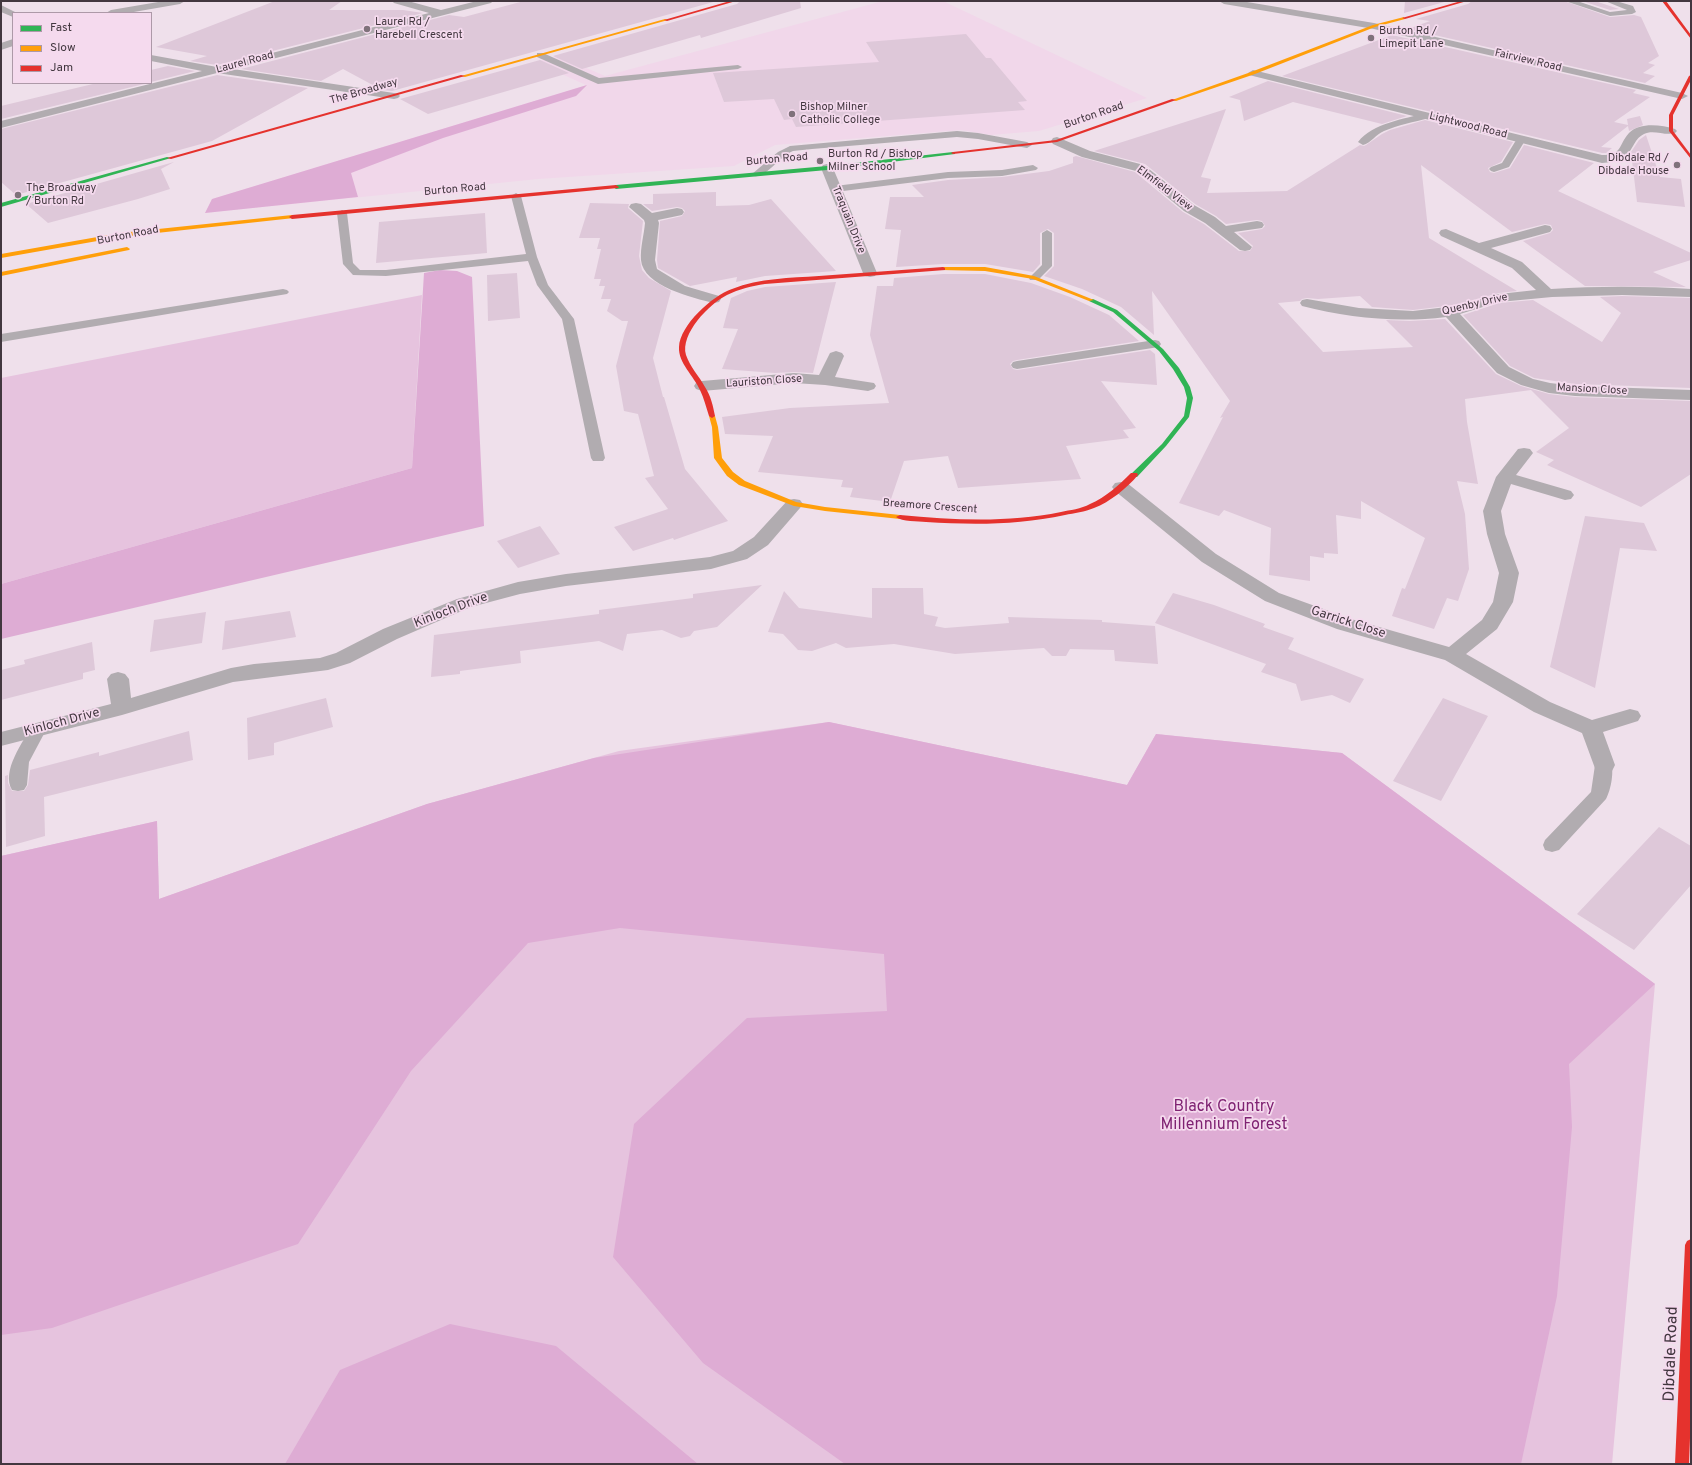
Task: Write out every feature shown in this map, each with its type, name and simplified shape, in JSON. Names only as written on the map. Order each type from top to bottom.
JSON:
[{"type":"main road","name":"The Broadway","points":[[1,205],[734,1]]},
{"type":"main road","name":"Burton Road","points":[[1,256],[120,235],[283,218],[827,168],[1057,141],[1253,73],[1374,26],[1465,1]]},
{"type":"main road","points":[[1664,1],[1691,38]]},
{"type":"main road","points":[[1691,76],[1671,115],[1671,131],[1691,158]]},
{"type":"main road","name":"Burton Road","points":[[181,238],[283,218]]},
{"type":"main road","name":"Burton Road","points":[[1,274],[134,247]]},
{"type":"main road","name":"Breamore Crescent","points":[[942,269],[985,269],[1034,278],[1076,292],[1115,311],[1155,344],[1176,368],[1187,387],[1190,398],[1187,416],[1164,445],[1121,488],[1092,506],[1052,516],[994,522],[949,522],[825,509],[794,504],[742,483],[730,474],[718,458],[715,428],[702,386],[687,364],[682,349],[685,335],[698,316],[714,299],[726,292],[743,286],[765,282],[870,273],[942,269]]},
{"type":"main road","name":"Dibdale Road","points":[[1682,1464],[1691,1245]]},
{"type":"street","points":[[117,12],[180,1]]},
{"type":"street","points":[[397,1],[440,13]]},
{"type":"street","name":"Laurel Road","points":[[1,125],[488,1]]},
{"type":"street","name":"Fairview Road","points":[[1224,1],[1374,26],[1682,96]]},
{"type":"street","points":[[1,8],[12,14]]},
{"type":"street","points":[[1,47],[12,42]]},
{"type":"street","points":[[152,58],[216,70],[394,96]]},
{"type":"street","name":"Lightwood Road","points":[[1253,73],[1602,160],[1616,159],[1624,153],[1637,132],[1648,129],[1671,131]]},
{"type":"street","name":"Elmfield View","points":[[1057,141],[1086,154],[1140,168],[1189,208],[1246,247]]},
{"type":"street","name":"Traquain Drive","points":[[827,168],[870,273]]},
{"type":"street","points":[[636,207],[650,218],[652,223],[648,260],[651,271],[680,289],[714,299]]},
{"type":"street","points":[[650,218],[677,212]]},
{"type":"street","points":[[1223,230],[1257,225]]},
{"type":"street","points":[[1480,247],[1545,229]]},
{"type":"street","points":[[1446,233],[1480,247],[1517,265],[1548,294]]},
{"type":"street","name":"Quenby Drive","points":[[1307,302],[1336,310],[1379,315],[1432,314],[1450,312],[1505,297],[1626,291],[1691,293]]},
{"type":"street","name":"Mansion Close","points":[[1450,312],[1503,370],[1527,382],[1549,388],[1575,391],[1691,394]]},
{"type":"street","points":[[826,380],[836,356]]},
{"type":"street","name":"Lauriston Close","points":[[702,386],[794,378],[826,380],[868,386]]},
{"type":"street","points":[[1452,655],[1490,624],[1503,602],[1509,573],[1496,534],[1492,511],[1506,477],[1524,453]]},
{"type":"street","points":[[1506,477],[1565,495]]},
{"type":"street","name":"Garrick Close","points":[[1121,488],[1209,558],[1272,597],[1344,624],[1452,655],[1542,707],[1591,728]]},
{"type":"street","name":"Kinloch Drive","points":[[2,739],[122,708],[231,676],[254,671],[322,665],[343,658],[390,634],[464,602],[518,588],[566,580],[711,564],[740,555],[761,541],[794,504]]},
{"type":"street","points":[[118,679],[122,708]]},
{"type":"street","points":[[1604,765],[1591,728],[1630,716]]},
{"type":"lane","points":[[1568,1],[1610,14],[1632,12],[1630,8],[1609,1]]},
{"type":"lane","points":[[540,55],[598,81],[738,67]]},
{"type":"lane","points":[[1363,142],[1371,134],[1380,129],[1426,116]]},
{"type":"lane","points":[[757,174],[781,154],[790,149],[812,146],[957,134],[978,136],[1027,145]]},
{"type":"lane","points":[[1494,169],[1506,165],[1521,140]]},
{"type":"lane","points":[[836,189],[948,175],[1002,174],[1033,168]]},
{"type":"lane","points":[[516,196],[532,257],[544,285],[568,319],[598,458]]},
{"type":"lane","points":[[342,213],[348,264],[356,273],[386,273],[532,257]]},
{"type":"lane","points":[[1034,278],[1047,266],[1047,233]]},
{"type":"lane","points":[[1,338],[283,292]]},
{"type":"lane","points":[[1017,365],[1155,344]]},
{"type":"lane","points":[[18,785],[20,762],[38,730]]},
{"type":"lane","points":[[1552,845],[1600,794],[1604,765]]},
{"type":"shaded area","name":"Bishop Milner Catholic College","points":[[883,1],[943,1],[1147,98],[1039,131],[991,135],[961,130],[775,145],[734,166],[538,179],[205,213],[212,199],[586,85],[535,62],[558,56],[605,76]]},
{"type":"green space","points":[[587,85],[576,96],[443,138],[351,173],[358,197],[205,213],[212,199]]},
{"type":"green space","points":[[440,270],[457,271],[472,277],[484,526],[1,639],[1,584],[412,468],[424,273]]},
{"type":"green space","points":[[422,295],[412,468],[1,584],[1,378]]},
{"type":"green space","name":"Black Country Millennium Forest","points":[[829,722],[1127,785],[1156,734],[1342,753],[1655,984],[1612,1464],[1,1464],[1,856],[157,821],[159,899],[427,804],[619,751]]},
{"type":"green space","name":"Black Country Millennium Forest","points":[[829,722],[1127,785],[1156,734],[1342,753],[1655,984],[1569,1064],[1572,1127],[1557,1296],[1521,1464],[845,1464],[703,1363],[613,1257],[634,1124],[747,1018],[887,1011],[884,954],[620,928],[528,943],[411,1071],[298,1244],[52,1328],[1,1335],[1,856],[157,821],[159,899],[427,804],[594,758]]},
{"type":"green space","points":[[450,1324],[556,1346],[698,1464],[285,1464],[340,1370]]},
{"type":"building","points":[[275,1],[342,1],[329,10],[403,10],[423,13],[217,65],[190,61],[207,56],[156,47]]},
{"type":"building","points":[[524,1],[717,1],[392,91],[382,90],[343,69],[321,81],[241,69],[449,15],[464,17]]},
{"type":"building","points":[[740,1],[800,1],[801,8],[701,38],[700,35],[582,69],[553,56],[737,4]]},
{"type":"building","points":[[1405,1],[1448,1],[1404,13]]},
{"type":"building","points":[[1472,1],[1564,1],[1610,17],[1634,15],[1641,17],[1659,56],[1648,63],[1655,65],[1643,73],[1655,76],[1645,83],[1408,29],[1430,21],[1416,19],[1468,4]]},
{"type":"building","points":[[1582,1],[1595,1],[1619,9],[1610,10]]},
{"type":"building","points":[[966,34],[986,58],[991,58],[1027,101],[1018,102],[1025,110],[796,127],[792,119],[784,120],[774,99],[724,102],[713,73],[879,62],[866,42]]},
{"type":"building","points":[[1392,35],[1636,90],[1633,93],[1650,97],[1614,122],[1628,125],[1627,119],[1640,116],[1643,125],[1629,131],[1628,126],[1601,147],[1612,148],[1606,153],[1602,153],[1282,76]]},
{"type":"building","points":[[540,60],[569,73],[428,114],[400,99]]},
{"type":"building","points":[[168,66],[195,71],[152,82],[152,70]]},
{"type":"building","points":[[217,75],[308,88],[212,141],[16,195],[1,182],[1,129]]},
{"type":"building","points":[[1268,81],[1407,116],[1382,124],[1293,102],[1244,121],[1240,100],[1229,97]]},
{"type":"building","points":[[93,84],[144,84],[1,119],[1,106]]},
{"type":"building","points":[[1226,109],[1201,177],[1211,179],[1207,193],[1287,191],[1360,145],[1366,145],[1390,130],[1425,120],[1513,142],[1501,162],[1488,168],[1490,172],[1494,173],[1510,168],[1524,145],[1594,163],[1558,191],[1691,253],[1691,260],[1653,272],[1686,287],[1585,286],[1523,241],[1550,233],[1553,230],[1551,225],[1545,224],[1512,232],[1421,165],[1429,238],[1517,291],[1499,293],[1455,305],[1413,310],[1372,307],[1360,296],[1318,299],[1307,298],[1300,301],[1278,303],[1323,352],[1413,347],[1386,320],[1410,321],[1445,319],[1496,374],[1521,386],[1549,394],[1575,397],[1691,401],[1691,474],[1641,507],[1547,465],[1554,460],[1536,452],[1569,428],[1531,390],[1465,399],[1467,422],[1478,484],[1457,481],[1465,514],[1469,569],[1458,601],[1447,598],[1434,629],[1392,616],[1402,588],[1405,589],[1425,538],[1361,501],[1361,519],[1336,515],[1338,554],[1324,553],[1324,558],[1310,556],[1310,581],[1269,575],[1271,528],[1224,510],[1219,516],[1179,503],[1223,417],[1220,418],[1230,401],[1152,291],[1154,335],[1121,307],[1082,289],[1044,276],[1054,266],[1054,233],[1048,229],[1040,233],[1040,264],[1033,272],[985,264],[943,264],[896,267],[901,230],[885,229],[890,197],[924,197],[912,185],[948,180],[1002,177],[1049,171],[1073,163],[1073,157],[1076,156],[1135,172],[1183,212],[1204,224],[1239,251],[1250,251],[1253,246],[1238,233],[1262,229],[1265,226],[1262,221],[1257,220],[1226,224],[1216,216],[1195,204],[1145,164],[1094,151]]},
{"type":"building","points":[[1646,135],[1660,177],[1681,179],[1685,207],[1637,202],[1631,152],[1639,140]]},
{"type":"building","points":[[174,162],[161,169],[170,189],[138,199],[48,223],[26,204]]},
{"type":"building","points":[[716,192],[716,206],[749,205],[771,199],[836,271],[765,276],[736,282],[737,277],[690,286],[658,268],[657,260],[660,221],[682,216],[685,211],[682,208],[677,207],[652,211],[643,204],[653,204],[653,194]]},
{"type":"building","points":[[590,203],[629,204],[628,208],[643,221],[639,256],[642,270],[649,278],[671,291],[653,358],[663,397],[685,469],[728,521],[674,540],[673,538],[633,551],[614,527],[668,509],[645,478],[654,476],[638,414],[624,411],[616,366],[628,321],[622,321],[607,311],[611,299],[601,299],[605,286],[599,286],[601,279],[594,279],[601,249],[597,249],[600,238],[579,238]]},
{"type":"building","points":[[485,213],[487,253],[376,263],[379,222]]},
{"type":"building","points":[[517,273],[520,318],[488,321],[487,275]]},
{"type":"building","points":[[943,274],[985,274],[1031,283],[1070,297],[1109,315],[1139,341],[1017,360],[1010,364],[1013,369],[1017,370],[1150,350],[1155,354],[1157,385],[1101,381],[1136,428],[1123,430],[1129,438],[1066,446],[1081,479],[958,488],[948,456],[904,461],[890,502],[850,497],[853,488],[841,487],[843,480],[758,472],[773,436],[725,434],[722,417],[790,408],[889,403],[870,335],[877,286],[893,286],[894,278]]},
{"type":"building","points":[[836,282],[813,373],[775,373],[722,369],[738,329],[723,328],[731,298],[747,291],[765,287]]},
{"type":"building","points":[[1622,296],[1691,298],[1691,388],[1575,384],[1534,378],[1510,366],[1463,315],[1499,303],[1533,300],[1602,342],[1621,313],[1600,297]]},
{"type":"building","points":[[1585,516],[1644,523],[1657,551],[1620,548],[1595,688],[1550,667]]},
{"type":"building","points":[[540,526],[560,554],[518,568],[497,541]]},
{"type":"building","points":[[762,585],[717,627],[694,631],[690,636],[681,638],[662,630],[627,634],[623,651],[599,641],[520,651],[521,663],[460,671],[460,674],[431,677],[434,635],[599,614],[599,610],[693,598],[693,594]]},
{"type":"building","points":[[872,588],[923,588],[924,614],[938,617],[935,626],[945,628],[1009,623],[1008,617],[1102,620],[1102,622],[1155,626],[1158,664],[1115,661],[1114,650],[1070,649],[1066,656],[1052,656],[1044,648],[955,654],[894,644],[846,648],[836,643],[812,651],[798,650],[783,634],[768,632],[784,591],[799,608],[872,618]]},
{"type":"building","points":[[1173,593],[1214,605],[1265,624],[1263,627],[1294,638],[1288,649],[1364,679],[1350,703],[1332,695],[1301,701],[1296,684],[1261,672],[1266,664],[1155,623]]},
{"type":"building","points":[[290,611],[296,637],[222,650],[225,621]]},
{"type":"building","points":[[206,612],[202,643],[150,652],[154,620]]},
{"type":"building","points":[[92,642],[95,670],[83,673],[83,679],[1,700],[1,670],[25,664],[24,660]]},
{"type":"building","points":[[326,698],[333,727],[274,743],[274,755],[248,760],[247,718]]},
{"type":"building","points":[[1443,698],[1488,716],[1441,801],[1393,781]]},
{"type":"building","points":[[189,731],[193,760],[44,797],[45,836],[6,847],[5,776],[8,775],[8,783],[12,791],[24,791],[28,785],[30,770],[99,752],[99,756]]},
{"type":"building","points":[[1659,827],[1691,846],[1691,885],[1634,950],[1577,914]]},
{"type":"traffic: fast","points":[[616,187],[827,168],[953,153]]},
{"type":"traffic: fast","points":[[1,205],[169,158]]},
{"type":"traffic: fast","points":[[1091,300],[1115,311],[1161,350],[1176,368],[1187,387],[1190,398],[1187,416],[1164,445],[1134,475]]},
{"type":"traffic: slow","points":[[1174,100],[1253,73],[1374,26],[1404,18]]},
{"type":"traffic: slow","points":[[463,76],[666,20]]},
{"type":"traffic: slow","points":[[1,256],[120,235],[292,217]]},
{"type":"traffic: slow","points":[[1,274],[127,249]]},
{"type":"traffic: slow","points":[[943,269],[985,269],[1034,278],[1091,300]]},
{"type":"traffic: slow","points":[[712,416],[715,427],[718,458],[730,474],[742,483],[794,504],[900,517]]},
{"type":"traffic: jam","points":[[666,20],[734,1]]},
{"type":"traffic: jam","points":[[1404,18],[1465,1]]},
{"type":"traffic: jam","points":[[1664,1],[1691,38]]},
{"type":"traffic: jam","points":[[169,158],[463,76]]},
{"type":"traffic: jam","points":[[1691,76],[1671,115],[1671,131],[1691,158]]},
{"type":"traffic: jam","points":[[953,153],[1057,141],[1174,100]]},
{"type":"traffic: jam","points":[[292,217],[616,187]]},
{"type":"traffic: jam","points":[[712,416],[705,392],[685,360],[682,350],[682,343],[699,315],[707,306],[723,294],[742,287],[765,282],[943,269]]},
{"type":"traffic: jam","points":[[900,517],[964,522],[1027,520],[1093,506],[1120,488],[1134,475]]},
{"type":"traffic: jam","points":[[1682,1464],[1691,1245]]},
{"type":"place","name":"Laurel Rd / Harebell Crescent","points":[[367,29]]},
{"type":"place","name":"Burton Rd / Limepit Lane","points":[[1371,38]]},
{"type":"place","name":"Bishop Milner Catholic College","points":[[792,114]]},
{"type":"place","name":"Burton Rd / Bishop Milner School","points":[[820,161]]},
{"type":"place","name":"Dibdale Rd / Dibdale House","points":[[1677,165]]},
{"type":"place","name":"The Broadway / Burton Rd","points":[[18,195]]}]
